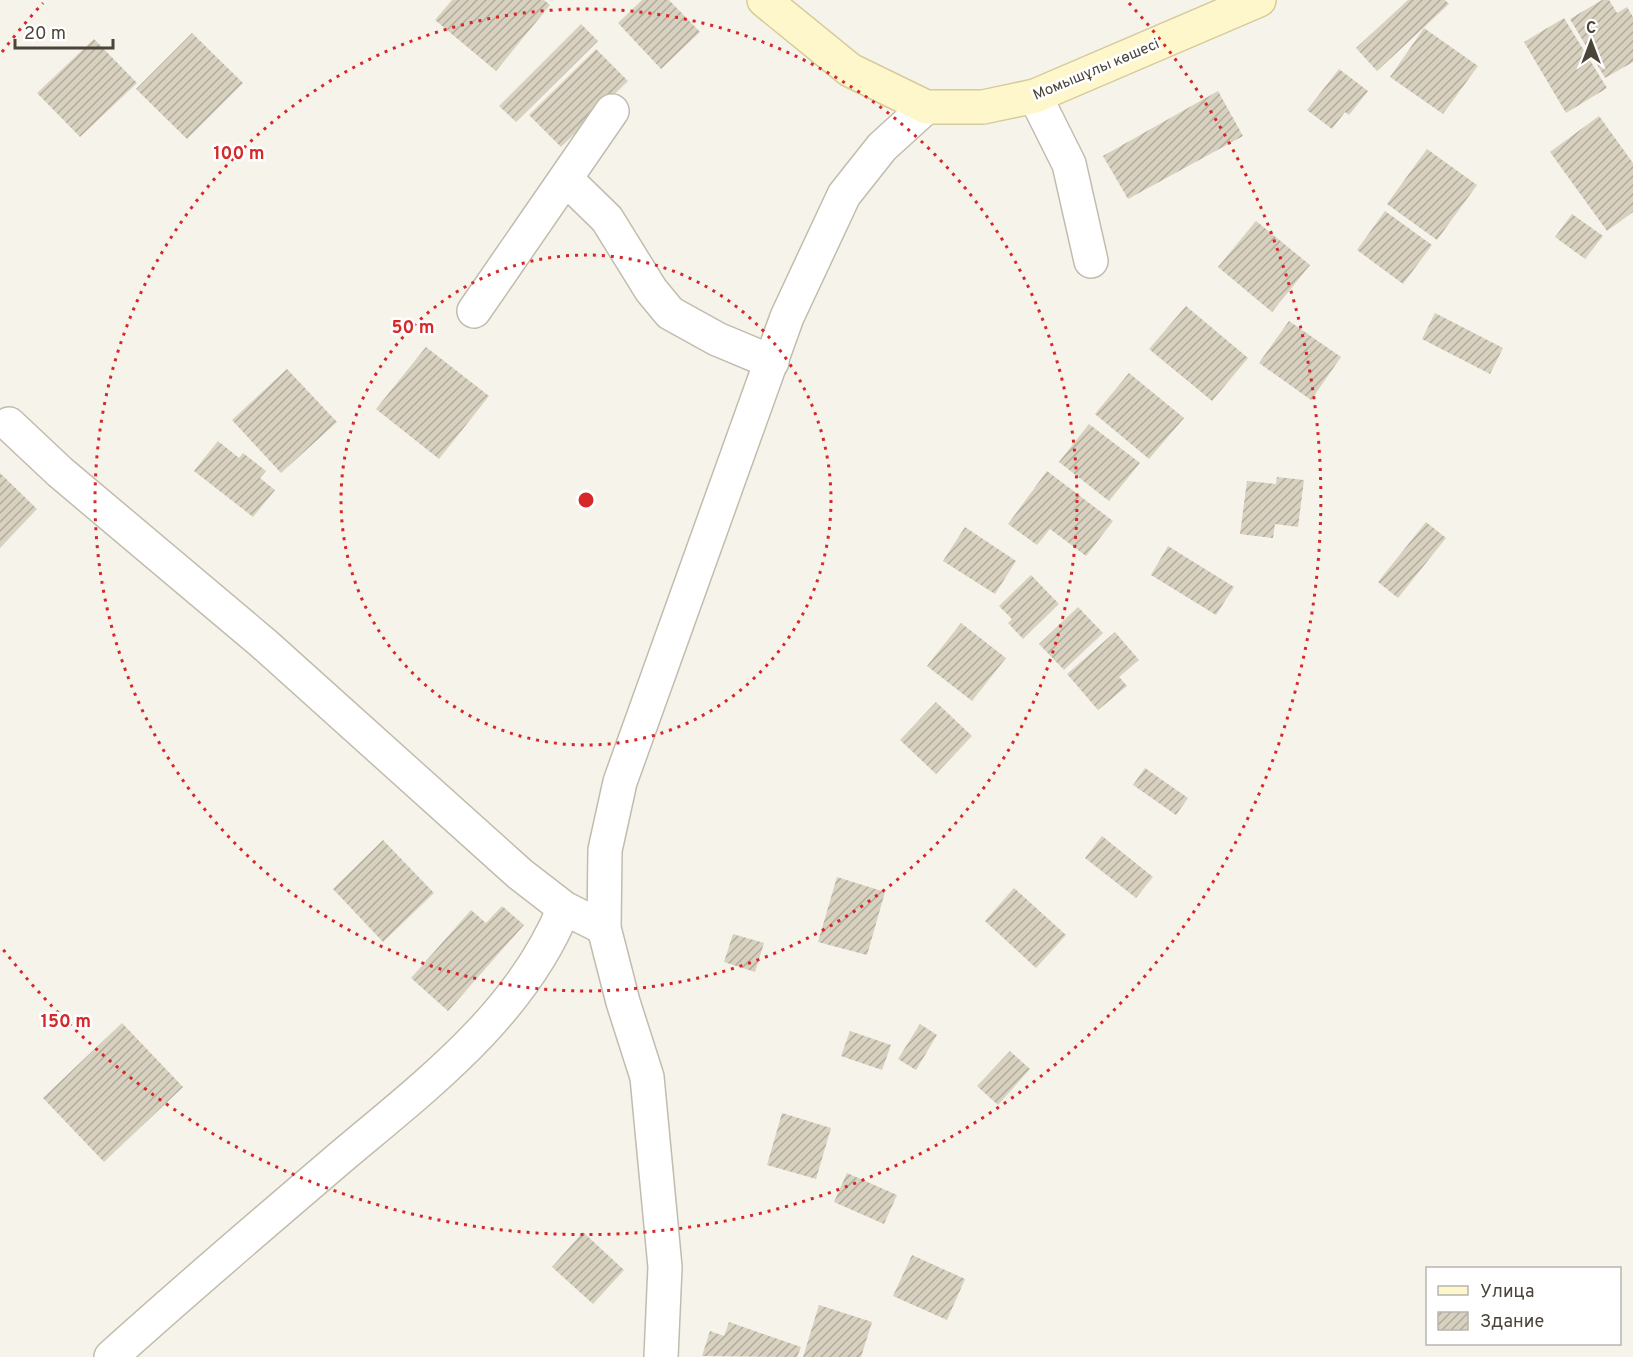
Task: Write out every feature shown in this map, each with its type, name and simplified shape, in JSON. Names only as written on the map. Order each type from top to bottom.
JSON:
[{"type":"main road","points":[[764,0],[850,70],[926,107]]},
{"type":"main road","name":"Момышұлы көшесі","points":[[926,107],[983,107],[1035,96],[1259,0]]},
{"type":"street","points":[[1035,96],[1069,164],[1091,261]]},
{"type":"street","points":[[661,1357],[665,1267],[647,1077],[623,1002],[604,928],[605,850],[620,782],[745,429],[788,317],[844,195],[882,147],[926,107]]},
{"type":"street","points":[[474,311],[612,111]]},
{"type":"street","points":[[566,179],[607,219],[651,290],[670,313],[717,339],[772,362]]},
{"type":"street","points":[[9,424],[60,472],[263,643],[520,874],[564,909],[604,928]]},
{"type":"street","points":[[111,1357],[476,1039],[536,963],[552,937],[564,909]]},
{"type":"building","points":[[452,0],[544,0],[550,5],[496,71],[435,20]]},
{"type":"building","points":[[642,0],[669,0],[700,32],[661,69],[618,23]]},
{"type":"building","points":[[1408,0],[1445,0],[1449,4],[1377,71],[1356,48]]},
{"type":"building","points":[[1602,0],[1609,0],[1617,13],[1627,7],[1633,17],[1633,62],[1605,78],[1570,19]]},
{"type":"building","points":[[1564,18],[1607,88],[1566,113],[1524,42]]},
{"type":"building","points":[[581,24],[598,41],[516,122],[499,106]]},
{"type":"building","points":[[1424,28],[1478,66],[1443,114],[1390,77]]},
{"type":"building","points":[[192,33],[243,83],[187,139],[136,89]]},
{"type":"building","points":[[94,39],[137,83],[80,137],[37,93]]},
{"type":"building","points":[[596,49],[628,81],[561,147],[529,115]]},
{"type":"building","points":[[1339,69],[1368,91],[1349,115],[1345,112],[1332,129],[1307,110]]},
{"type":"building","points":[[1218,91],[1243,136],[1128,199],[1103,156]]},
{"type":"building","points":[[1599,116],[1633,163],[1633,212],[1607,231],[1550,152]]},
{"type":"building","points":[[1427,149],[1477,185],[1437,240],[1387,204]]},
{"type":"building","points":[[1385,211],[1432,245],[1403,284],[1357,250]]},
{"type":"building","points":[[1572,214],[1603,236],[1585,259],[1555,237]]},
{"type":"building","points":[[1256,221],[1310,265],[1272,312],[1218,267]]},
{"type":"building","points":[[1186,306],[1248,358],[1212,401],[1149,349]]},
{"type":"building","points":[[1435,313],[1503,348],[1490,374],[1422,339]]},
{"type":"building","points":[[1289,321],[1341,357],[1311,400],[1259,363]]},
{"type":"building","points":[[426,347],[489,396],[439,459],[376,409]]},
{"type":"building","points":[[287,369],[337,422],[281,473],[232,420]]},
{"type":"building","points":[[1129,373],[1184,418],[1149,459],[1095,414]]},
{"type":"building","points":[[1089,424],[1140,463],[1109,501],[1059,462]]},
{"type":"building","points":[[218,441],[239,458],[243,453],[266,471],[260,478],[275,490],[253,517],[194,471]]},
{"type":"building","points":[[1047,471],[1113,521],[1086,556],[1050,529],[1037,545],[1008,524]]},
{"type":"building","points":[[0,473],[37,509],[0,548]]},
{"type":"building","points":[[1277,477],[1304,480],[1298,527],[1275,524],[1273,538],[1240,534],[1247,481],[1276,484]]},
{"type":"building","points":[[1426,522],[1446,538],[1398,598],[1378,582]]},
{"type":"building","points":[[965,527],[1016,561],[995,594],[943,561]]},
{"type":"building","points":[[1168,546],[1234,587],[1216,615],[1151,575]]},
{"type":"building","points":[[1031,575],[1059,604],[1023,639],[1008,623],[1012,619],[999,606]]},
{"type":"building","points":[[1078,607],[1103,633],[1064,670],[1039,644]]},
{"type":"building","points":[[961,623],[1006,658],[972,701],[927,666]]},
{"type":"building","points":[[1115,632],[1139,660],[1119,677],[1127,686],[1098,710],[1067,674]]},
{"type":"building","points":[[936,702],[972,736],[936,774],[900,740]]},
{"type":"building","points":[[1145,768],[1188,798],[1176,815],[1133,785]]},
{"type":"building","points":[[1102,836],[1153,877],[1136,898],[1085,858]]},
{"type":"building","points":[[383,840],[434,893],[383,942],[333,889]]},
{"type":"building","points":[[837,877],[885,892],[867,955],[818,942]]},
{"type":"building","points":[[1014,888],[1066,935],[1036,968],[985,921]]},
{"type":"building","points":[[502,906],[524,925],[448,1011],[411,978],[471,910],[486,923]]},
{"type":"building","points":[[733,934],[764,943],[755,972],[724,962]]},
{"type":"building","points":[[122,1023],[183,1087],[104,1162],[43,1098]]},
{"type":"building","points":[[920,1024],[937,1035],[916,1070],[898,1059]]},
{"type":"building","points":[[850,1031],[891,1045],[882,1070],[841,1056]]},
{"type":"building","points":[[1010,1051],[1030,1069],[998,1105],[977,1086]]},
{"type":"building","points":[[782,1113],[831,1128],[816,1179],[767,1165]]},
{"type":"building","points":[[847,1173],[897,1195],[884,1224],[834,1202]]},
{"type":"building","points":[[583,1232],[624,1270],[593,1304],[552,1267]]},
{"type":"building","points":[[912,1255],[965,1279],[947,1320],[893,1296]]},
{"type":"building","points":[[819,1305],[872,1322],[861,1357],[803,1357]]},
{"type":"building","points":[[729,1322],[801,1347],[797,1357],[702,1356],[710,1331],[724,1336]]}]
